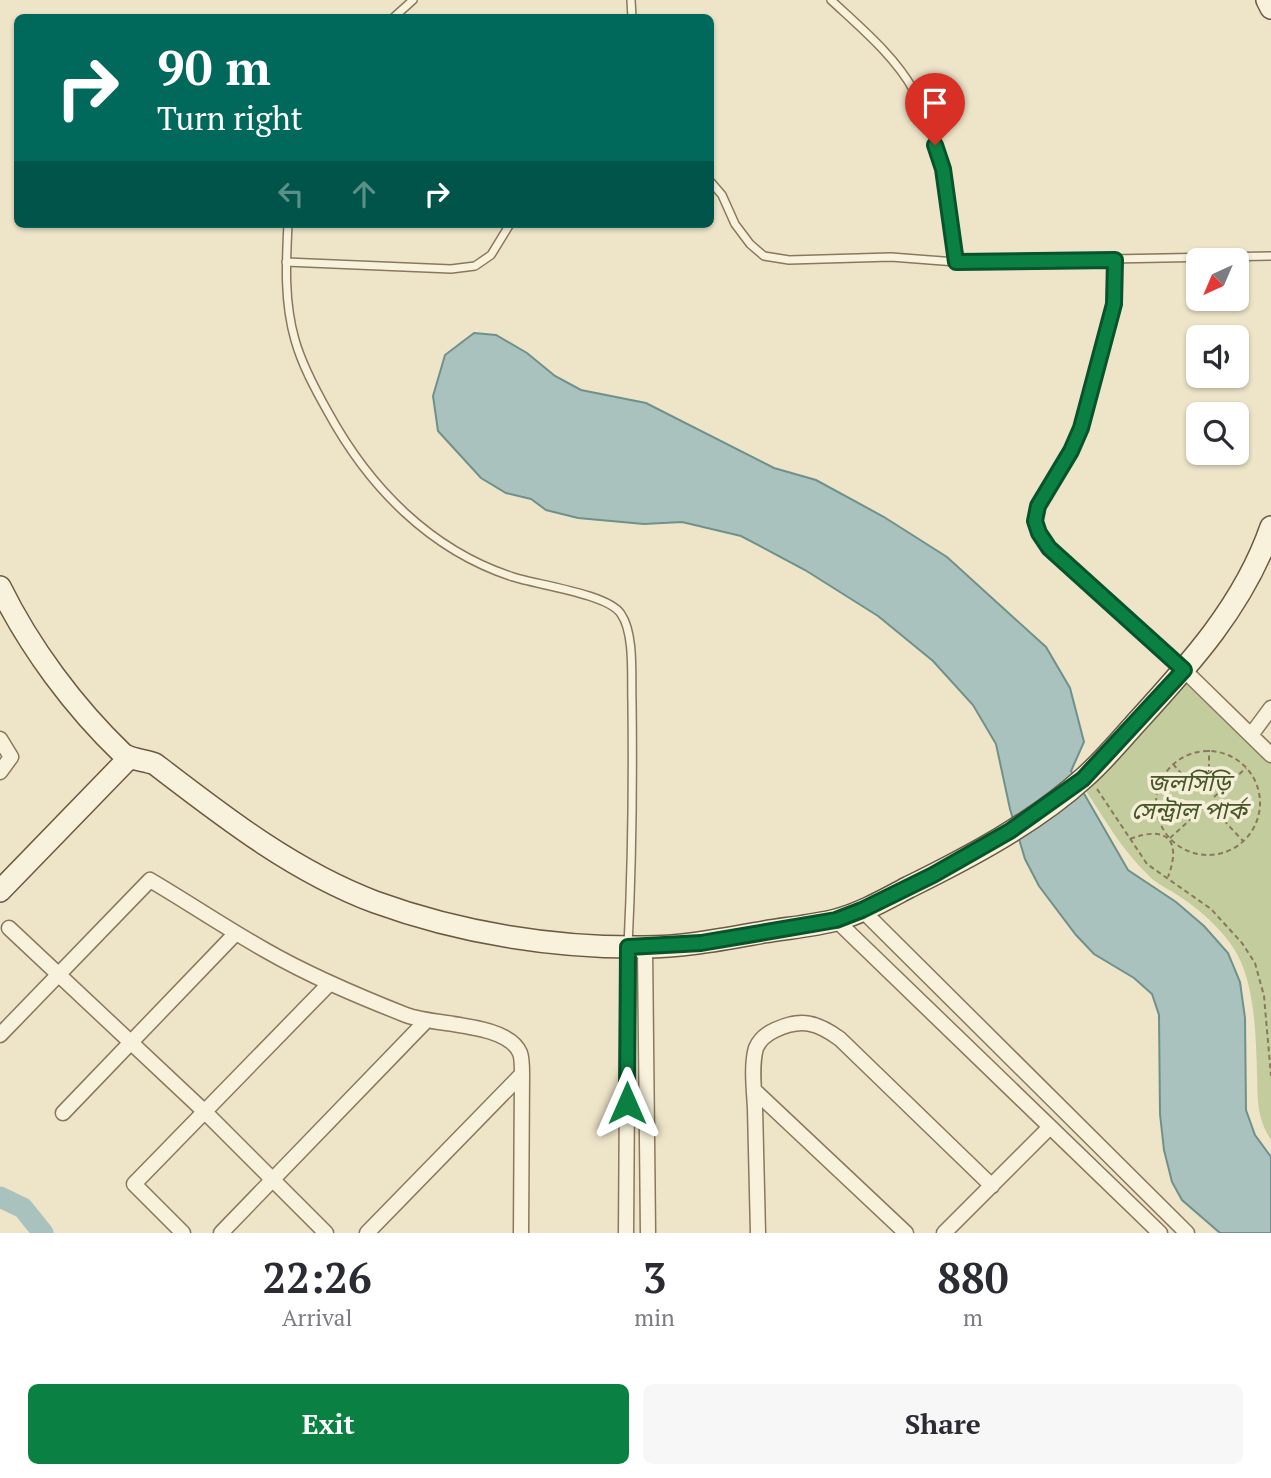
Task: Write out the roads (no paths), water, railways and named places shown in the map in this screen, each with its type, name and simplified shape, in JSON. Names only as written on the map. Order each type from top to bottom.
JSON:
[{"type":"street","points":[[1268,0],[1271,8]]},
{"type":"street","points":[[0,587],[44,660],[87,716],[117,749],[129,758],[155,764],[281,856],[374,901],[486,933],[559,943],[637,947],[701,943],[836,920],[933,875],[1089,783],[1232,608],[1249,578],[1271,527]]},
{"type":"street","points":[[1184,670],[1271,755]]},
{"type":"street","points":[[1251,735],[1271,708]]},
{"type":"street","points":[[0,739],[11,758],[0,772]]},
{"type":"street","points":[[0,891],[129,758]]},
{"type":"street","points":[[0,1035],[150,880],[236,933],[330,983],[408,1016],[498,1034],[513,1043],[520,1053],[522,1074],[521,1233]]},
{"type":"street","points":[[862,910],[1187,1233]]},
{"type":"street","points":[[836,920],[1160,1233]]},
{"type":"street","points":[[9,928],[205,1112],[326,1233]]},
{"type":"street","points":[[63,1114],[236,933]]},
{"type":"street","points":[[626,1233],[637,947]]},
{"type":"street","points":[[637,947],[648,1233]]},
{"type":"street","points":[[183,1233],[134,1184],[330,983]]},
{"type":"street","points":[[221,1233],[427,1020]]},
{"type":"street","points":[[758,1233],[755,1051],[760,1040],[768,1033],[789,1024],[801,1022],[827,1030],[850,1048],[992,1186]]},
{"type":"street","points":[[367,1233],[522,1074]]},
{"type":"street","points":[[754,1090],[906,1233]]},
{"type":"street","points":[[944,1233],[1050,1127]]},
{"type":"lane","points":[[397,14],[413,0]]},
{"type":"lane","points":[[831,0],[890,58],[914,90],[943,169],[956,262]]},
{"type":"lane","points":[[714,186],[722,195],[735,224],[750,244],[764,256],[789,260],[891,257],[956,262],[1271,256]]},
{"type":"lane","points":[[288,228],[287,299],[295,340],[314,387],[337,428],[374,482],[412,520],[444,545],[475,561],[531,583],[607,601],[623,615],[631,656],[631,881],[637,947]]},
{"type":"lane","points":[[286,262],[451,269],[475,267],[491,255],[508,228]]},
{"type":"lane","points":[[1115,260],[1114,304],[1081,428],[1071,451],[1038,506],[1035,521],[1049,548],[1184,670]]},
{"type":"water","points":[[474,333],[496,335],[527,353],[555,376],[581,390],[646,403],[774,468],[816,480],[884,517],[947,557],[1046,647],[1070,688],[1084,742],[1071,771],[1128,870],[1176,902],[1204,926],[1228,953],[1240,982],[1245,1018],[1246,1110],[1255,1135],[1271,1157],[1271,1233],[1220,1233],[1182,1200],[1172,1182],[1164,1150],[1160,1114],[1159,1015],[1152,994],[1134,978],[1094,954],[1039,886],[1025,859],[1010,809],[996,744],[973,705],[933,661],[878,616],[805,570],[741,536],[682,522],[644,524],[578,518],[546,510],[531,499],[506,493],[481,478],[438,431],[433,396],[445,355]]},
{"type":"waterway","points":[[0,1197],[23,1208],[43,1233]]},
{"type":"park label","name":"জলসিঁড়ি সেন্ট্রাল পার্ক","points":[[1189,797]]}]
